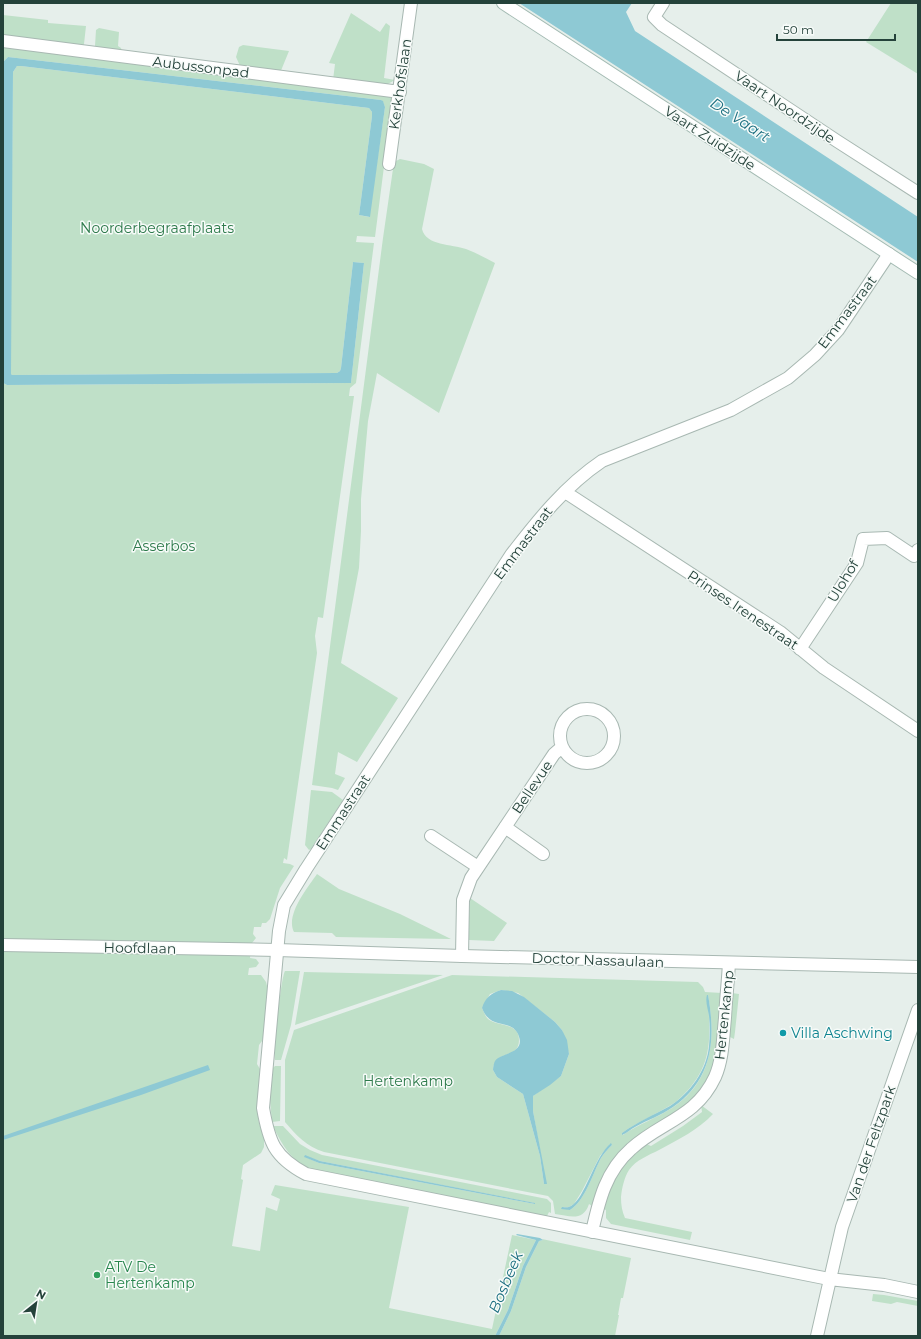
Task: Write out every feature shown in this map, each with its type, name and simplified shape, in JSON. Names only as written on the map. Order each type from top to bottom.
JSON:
[{"type":"street","name":"Kerkhofslaan","points":[[389,164],[411,3]]},
{"type":"street","name":"Vaart Zuidzijde","points":[[503,3],[918,273]]},
{"type":"street","name":"Vaart Noordzijde","points":[[663,3],[654,17],[670,31],[918,193]]},
{"type":"street","name":"Aubussonpad","points":[[3,41],[400,92]]},
{"type":"street","name":"Emmastraat","points":[[278,950],[279,931],[284,905],[510,554],[548,508],[584,473],[602,461],[731,410],[788,378],[814,355],[838,330],[890,254]]},
{"type":"street","name":"Prinses Irenestraat","points":[[565,492],[780,632],[824,668],[918,730]]},
{"type":"street","name":"Ulohof","points":[[800,649],[857,563],[863,539],[887,538],[917,555]]},
{"type":"street","name":"Bellevue","points":[[589,709],[598,711],[606,717],[611,724],[614,733],[613,743],[609,751],[602,758],[594,762],[584,763],[575,760],[568,755],[562,747],[559,738],[560,729],[564,720],[575,712],[589,709]]},
{"type":"street","name":"Bellevue","points":[[462,956],[463,900],[471,878],[554,754],[562,747]]},
{"type":"street","name":"Bellevue","points":[[505,827],[543,854]]},
{"type":"street","points":[[431,836],[478,867]]},
{"type":"street","name":"Hoofdlaan","points":[[3,945],[278,950]]},
{"type":"street","name":"Doctor Nassaulaan","points":[[278,950],[918,967]]},
{"type":"street","points":[[278,950],[264,1108],[266,1125],[275,1150],[292,1167],[306,1174],[320,1178],[829,1279],[884,1285],[918,1292]]},
{"type":"street","name":"Hertenkamp","points":[[592,1232],[603,1188],[613,1169],[620,1160],[638,1143],[691,1108],[704,1094],[715,1076],[720,1063],[722,1049],[729,963]]},
{"type":"street","name":"Van der Feltzpark","points":[[818,1336],[829,1279],[842,1227],[918,1010]]},
{"type":"green space","points":[[891,3],[918,3],[918,74],[866,42]]},
{"type":"green space","points":[[351,13],[380,32],[386,23],[390,26],[384,78],[395,80],[384,86],[333,80],[335,64],[329,63]]},
{"type":"green space","points":[[3,15],[48,20],[48,23],[86,26],[84,44],[83,46],[3,37]]},
{"type":"green space","points":[[99,28],[119,32],[118,46],[121,48],[122,52],[98,49],[95,46],[96,30]]},
{"type":"green space","points":[[243,45],[289,51],[280,73],[241,68],[236,57],[239,47]]},
{"type":"green space","name":"Asserbos","points":[[3,46],[393,96],[375,237],[357,236],[356,242],[374,243],[356,383],[350,388],[349,396],[354,396],[323,618],[318,617],[315,636],[317,653],[287,860],[284,858],[283,863],[294,866],[280,888],[270,919],[266,923],[262,923],[261,927],[254,927],[253,934],[256,938],[252,943],[250,958],[256,959],[259,963],[256,967],[249,968],[248,975],[261,975],[266,982],[268,990],[263,1038],[259,1045],[257,1064],[260,1069],[257,1110],[259,1123],[264,1138],[264,1147],[261,1153],[243,1165],[241,1179],[243,1180],[232,1246],[260,1251],[266,1207],[277,1211],[280,1199],[271,1195],[275,1185],[409,1207],[389,1308],[492,1329],[512,1235],[536,1240],[523,1266],[508,1310],[495,1336],[3,1336],[3,383],[7,385],[351,383],[364,263],[353,262],[341,368],[337,373],[10,374],[13,72],[17,66],[21,66],[369,108],[372,112],[372,116],[359,215],[369,217],[385,107],[381,100],[8,57],[3,62]]},
{"type":"green space","points":[[400,159],[424,164],[434,169],[422,229],[424,235],[440,244],[466,249],[495,263],[439,413],[377,373],[368,421],[361,499],[359,568],[341,663],[398,698],[357,762],[338,752],[335,774],[345,778],[338,790],[312,785],[383,238],[394,162]]},
{"type":"green space","points":[[311,790],[332,792],[343,800],[309,850],[305,845]]},
{"type":"green space","points":[[317,874],[339,889],[400,914],[451,939],[336,937],[332,933],[294,932],[292,925],[295,910],[303,894]]},
{"type":"green space","points":[[470,898],[507,923],[494,941],[469,940]]},
{"type":"green space","points":[[285,971],[300,971],[291,1025],[281,1060],[275,1060],[275,1044],[281,986]]},
{"type":"green space","points":[[304,972],[443,975],[295,1025]]},
{"type":"green space","name":"Hertenkamp","points":[[452,975],[698,982],[703,987],[705,992],[722,993],[715,1062],[709,1077],[699,1093],[599,1186],[592,1206],[589,1204],[580,1216],[555,1214],[553,1201],[548,1196],[324,1152],[307,1144],[285,1122],[285,1060],[294,1030]],"holes":[[[501,990],[518,993],[555,1022],[562,1030],[569,1054],[561,1076],[533,1096],[533,1111],[546,1184],[544,1184],[540,1156],[523,1094],[497,1077],[493,1070],[498,1059],[515,1050],[518,1046],[519,1040],[516,1030],[492,1021],[486,1017],[482,1008],[490,994]],[[708,995],[712,1027],[711,1043],[704,1072],[686,1097],[672,1108],[623,1135],[622,1133],[628,1129],[676,1102],[689,1089],[697,1078],[707,1056],[709,1044]],[[610,1144],[612,1145],[601,1158],[580,1200],[570,1210],[562,1207],[569,1207],[574,1204],[600,1156]]]},
{"type":"green space","points":[[732,993],[739,994],[734,1039],[728,1036]]},
{"type":"green space","points":[[275,1066],[281,1066],[280,1121],[272,1122],[270,1100],[273,1068]]},
{"type":"green space","points":[[701,1105],[713,1114],[688,1134],[635,1163],[626,1176],[621,1197],[625,1218],[692,1232],[690,1240],[611,1224],[606,1218],[606,1210],[601,1208],[608,1191],[624,1163],[646,1144],[651,1146],[702,1112]]},
{"type":"green space","points":[[273,1126],[283,1126],[300,1144],[322,1155],[547,1199],[551,1203],[551,1213],[549,1212],[547,1216],[312,1170],[305,1167],[293,1158]],"holes":[[[305,1156],[320,1161],[534,1203],[535,1204],[319,1163]]]},
{"type":"green space","points":[[542,1239],[631,1258],[623,1298],[621,1298],[615,1336],[499,1336],[511,1311],[526,1267],[539,1241],[543,1240]]},
{"type":"green space","points":[[873,1294],[918,1301],[918,1306],[897,1302],[891,1304],[872,1301]]},
{"type":"water","name":"De Vaart","points":[[519,3],[632,3],[626,12],[635,31],[918,217],[918,262]]},
{"type":"water","points":[[8,57],[381,100],[383,101],[385,107],[370,217],[359,215],[372,116],[372,112],[369,108],[17,66],[13,72],[12,375],[337,373],[341,368],[353,262],[364,263],[351,383],[7,385],[3,383],[3,62]]},
{"type":"water","points":[[501,990],[512,991],[524,997],[555,1022],[562,1030],[567,1040],[569,1054],[561,1076],[533,1096],[533,1111],[547,1184],[544,1184],[540,1156],[523,1094],[497,1077],[493,1070],[495,1061],[517,1049],[520,1041],[515,1029],[490,1020],[482,1008],[489,996]]},
{"type":"water","points":[[707,995],[712,1027],[711,1042],[708,1057],[704,1071],[686,1096],[673,1107],[622,1135],[622,1133],[634,1125],[677,1101],[691,1088],[701,1072],[708,1055],[710,1035],[710,1024],[706,1002]]},
{"type":"water","points":[[208,1065],[210,1070],[141,1095],[3,1140],[3,1136]]},
{"type":"water","points":[[611,1143],[612,1145],[601,1158],[580,1200],[570,1210],[561,1209],[562,1207],[570,1207],[576,1202],[605,1149]]},
{"type":"water","points":[[305,1155],[320,1161],[535,1204],[319,1163],[304,1157]]},
{"type":"water","points":[[516,1235],[540,1238],[543,1240],[539,1241],[526,1267],[511,1311],[499,1336],[495,1336],[508,1310],[523,1266],[536,1240]]},
{"type":"place","name":"Villa Aschwing","points":[[783,1033]]},
{"type":"place","name":"ATV De Hertenkamp","points":[[97,1275]]},
{"type":"park label","name":"Noorderbegraafplaats","points":[[157,228]]},
{"type":"water label","name":"Bosbeek","points":[[506,1282]]}]
